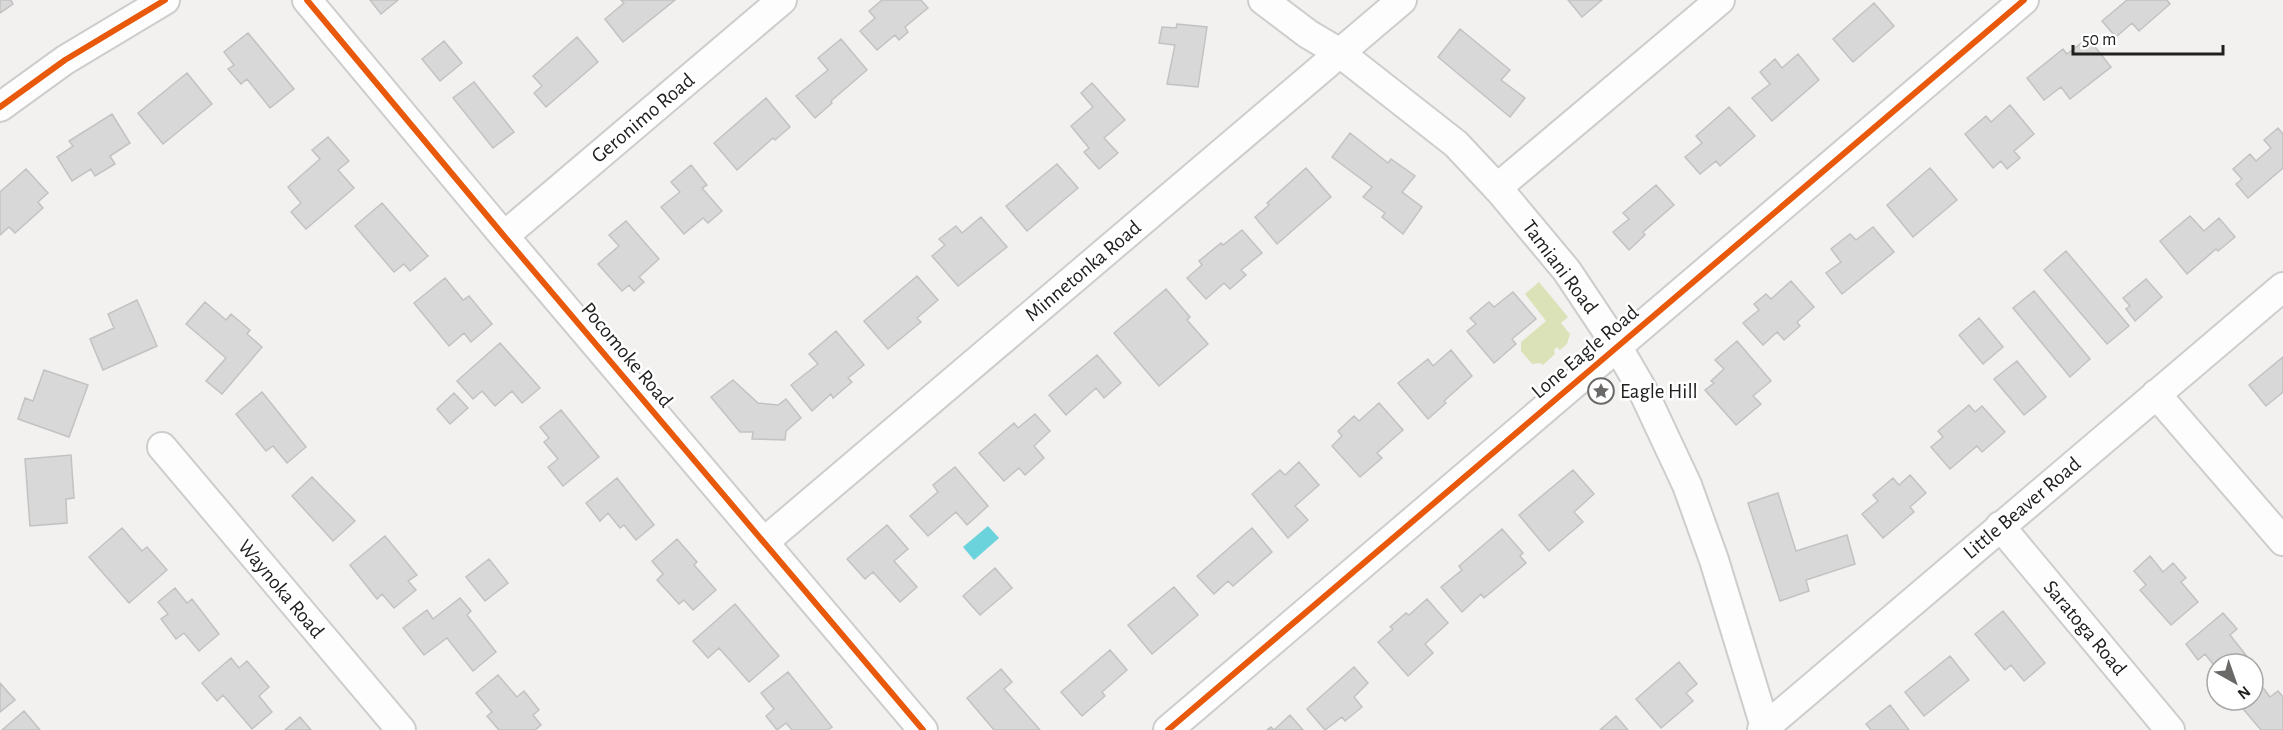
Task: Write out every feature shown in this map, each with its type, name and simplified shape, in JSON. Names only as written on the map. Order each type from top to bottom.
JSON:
[{"type":"street","points":[[0,107],[65,60],[165,0]]},
{"type":"street","name":"Pocomoke Road","points":[[307,0],[923,730]]},
{"type":"street","name":"Geronimo Road","points":[[504,236],[782,0]]},
{"type":"street","name":"Tamiani Road","points":[[1263,0],[1308,34],[1340,53],[1456,144],[1497,188],[1567,272],[1617,346],[1642,389],[1687,485],[1714,560],[1764,729]]},
{"type":"street","name":"Minnetonka Road","points":[[764,542],[1402,0]]},
{"type":"street","points":[[1497,188],[1720,0]]},
{"type":"street","name":"Lone Eagle Road","points":[[1168,730],[2024,0]]},
{"type":"street","name":"Little Beaver Road","points":[[1764,729],[2283,287]]},
{"type":"street","points":[[2156,394],[2283,542]]},
{"type":"street","name":"Waynoka Road","points":[[162,447],[401,730]]},
{"type":"street","name":"Saratoga Road","points":[[2000,526],[2170,730]]},
{"type":"green space","points":[[1539,282],[1568,317],[1561,323],[1570,334],[1567,344],[1560,350],[1557,347],[1554,350],[1555,354],[1543,365],[1532,364],[1521,351],[1521,342],[1546,321],[1525,294]]},
{"type":"water","points":[[988,526],[999,538],[974,560],[963,547]]},
{"type":"building","points":[[0,0],[11,0],[13,4],[0,13]]},
{"type":"building","points":[[370,0],[398,0],[381,14]]},
{"type":"building","points":[[621,0],[675,0],[623,42],[605,19],[624,3]]},
{"type":"building","points":[[882,0],[921,0],[928,8],[905,27],[908,32],[899,40],[895,35],[877,50],[860,31],[875,18],[869,11]]},
{"type":"building","points":[[1568,0],[1602,0],[1582,17]]},
{"type":"building","points":[[2127,0],[2167,0],[2170,4],[2139,31],[2132,23],[2116,37],[2102,21]]},
{"type":"building","points":[[1874,3],[1894,26],[1853,62],[1833,39]]},
{"type":"building","points":[[1177,24],[1207,27],[1198,87],[1167,84],[1175,45],[1159,43],[1162,27],[1176,28]]},
{"type":"building","points":[[1460,29],[1510,70],[1501,80],[1525,98],[1510,117],[1438,57]]},
{"type":"building","points":[[248,33],[294,89],[270,108],[247,79],[241,84],[228,69],[234,65],[224,52]]},
{"type":"building","points":[[577,37],[598,62],[546,107],[534,93],[542,86],[533,76]]},
{"type":"building","points":[[2088,38],[2111,67],[2070,99],[2061,87],[2044,100],[2027,78],[2063,49],[2067,54]]},
{"type":"building","points":[[841,39],[867,70],[815,118],[796,96],[828,70],[818,58]]},
{"type":"building","points":[[444,41],[462,63],[440,81],[422,59]]},
{"type":"building","points":[[1798,54],[1819,80],[1772,121],[1752,98],[1770,84],[1760,72],[1775,59],[1782,68]]},
{"type":"building","points":[[187,73],[212,104],[163,144],[138,113]]},
{"type":"building","points":[[474,82],[514,132],[493,148],[453,98]]},
{"type":"building","points":[[1092,83],[1125,120],[1104,138],[1118,153],[1099,169],[1084,152],[1089,148],[1071,126],[1093,107],[1081,93]]},
{"type":"building","points":[[766,98],[790,127],[775,140],[773,138],[737,170],[714,143]]},
{"type":"building","points":[[2010,105],[2034,134],[2014,151],[2020,158],[2007,169],[2001,161],[1993,168],[1965,134],[1986,116],[1991,122]]},
{"type":"building","points":[[1729,107],[1755,136],[1720,166],[1716,161],[1700,174],[1685,157],[1702,143],[1696,136]]},
{"type":"building","points":[[112,114],[130,143],[110,156],[115,164],[95,176],[91,169],[72,181],[57,157],[73,146],[69,141]]},
{"type":"building","points":[[2278,128],[2283,134],[2283,168],[2248,198],[2236,184],[2242,179],[2233,169],[2250,154],[2256,161],[2271,148],[2264,140]]},
{"type":"building","points":[[1350,133],[1388,163],[1391,159],[1415,176],[1402,192],[1422,207],[1403,234],[1382,217],[1385,213],[1363,197],[1372,187],[1332,157]]},
{"type":"building","points":[[328,137],[349,161],[338,170],[354,188],[306,229],[291,212],[301,203],[288,187],[320,159],[312,150]]},
{"type":"building","points":[[1057,164],[1078,188],[1027,231],[1006,206]]},
{"type":"building","points":[[691,165],[707,185],[702,188],[722,211],[708,223],[703,218],[684,234],[661,207],[680,192],[671,182]]},
{"type":"building","points":[[1306,168],[1331,197],[1277,244],[1255,217]]},
{"type":"building","points":[[1930,168],[1957,200],[1913,237],[1887,205]]},
{"type":"building","points":[[26,169],[48,193],[38,202],[43,208],[15,233],[9,227],[0,235],[0,192]]},
{"type":"building","points":[[1656,185],[1674,205],[1643,232],[1645,235],[1629,250],[1613,232],[1629,219],[1623,213]]},
{"type":"building","points":[[382,203],[428,256],[410,271],[404,264],[394,272],[355,226]]},
{"type":"building","points":[[2190,216],[2204,231],[2219,218],[2235,237],[2218,251],[2216,249],[2187,274],[2160,241]]},
{"type":"building","points":[[981,217],[1007,247],[958,286],[932,256],[945,245],[939,239],[956,226],[962,233]]},
{"type":"building","points":[[626,221],[659,259],[639,277],[644,282],[634,291],[629,285],[622,291],[598,264],[619,246],[609,235]]},
{"type":"building","points":[[1873,227],[1894,252],[1842,294],[1826,273],[1841,262],[1831,249],[1850,234],[1856,240]]},
{"type":"building","points":[[1242,230],[1262,253],[1241,270],[1246,275],[1230,289],[1224,283],[1206,299],[1187,278],[1202,265],[1199,261]]},
{"type":"building","points":[[2066,251],[2129,326],[2107,344],[2044,270]]},
{"type":"building","points":[[917,276],[938,300],[917,318],[921,322],[888,349],[864,321]]},
{"type":"building","points":[[445,278],[463,300],[469,296],[492,324],[471,342],[464,333],[449,346],[414,303]]},
{"type":"building","points":[[2146,279],[2162,297],[2135,321],[2126,309],[2130,306],[2123,298]]},
{"type":"building","points":[[1791,281],[1814,307],[1797,322],[1800,326],[1784,340],[1777,332],[1763,345],[1743,323],[1759,310],[1754,304],[1766,294],[1771,299]]},
{"type":"building","points":[[1166,289],[1190,317],[1187,320],[1208,344],[1159,386],[1114,333]]},
{"type":"building","points":[[2034,291],[2090,359],[2070,377],[2013,308]]},
{"type":"building","points":[[1513,292],[1536,319],[1512,339],[1516,344],[1494,363],[1467,331],[1476,324],[1470,318],[1489,302],[1494,307]]},
{"type":"building","points":[[137,300],[157,346],[103,370],[90,339],[114,328],[108,314]]},
{"type":"building","points":[[205,302],[226,320],[231,314],[250,330],[247,334],[262,347],[222,394],[206,381],[226,358],[186,324]]},
{"type":"building","points":[[1979,318],[2003,347],[1983,364],[1959,335]]},
{"type":"building","points":[[836,331],[864,365],[848,378],[852,382],[833,398],[831,394],[812,411],[791,385],[818,364],[809,354]]},
{"type":"building","points":[[1737,341],[1771,381],[1753,396],[1761,404],[1736,425],[1705,390],[1714,383],[1711,381],[1724,369],[1715,360]]},
{"type":"building","points":[[500,343],[540,388],[522,403],[512,391],[495,406],[482,391],[473,399],[457,381]]},
{"type":"building","points":[[1451,350],[1472,376],[1428,419],[1398,383],[1428,359],[1433,366]]},
{"type":"building","points":[[1097,355],[1121,383],[1104,398],[1096,388],[1066,415],[1049,395]]},
{"type":"building","points":[[2283,357],[2283,392],[2266,406],[2249,385]]},
{"type":"building","points":[[2017,361],[2046,397],[2024,415],[1994,379]]},
{"type":"building","points":[[44,370],[88,385],[69,437],[18,419],[25,398],[33,401]]},
{"type":"building","points":[[733,380],[758,403],[778,405],[786,399],[801,418],[786,431],[785,440],[752,439],[753,432],[740,432],[711,397]]},
{"type":"building","points":[[262,392],[306,447],[287,463],[273,446],[266,451],[236,414]]},
{"type":"building","points":[[454,393],[468,408],[450,424],[437,409]]},
{"type":"building","points":[[1379,403],[1403,430],[1377,453],[1382,458],[1360,477],[1332,446],[1342,436],[1338,431],[1354,416],[1359,421]]},
{"type":"building","points":[[1969,405],[1975,412],[1982,406],[2005,432],[1982,452],[1977,446],[1950,469],[1931,447],[1943,437],[1938,431]]},
{"type":"building","points":[[561,410],[599,457],[563,486],[548,467],[558,459],[544,442],[549,438],[540,427]]},
{"type":"building","points":[[1035,414],[1050,431],[1034,446],[1044,458],[1025,475],[1019,468],[1004,481],[979,453],[1014,423],[1018,428]]},
{"type":"building","points":[[71,455],[74,498],[66,499],[67,523],[30,526],[25,459]]},
{"type":"building","points":[[1299,462],[1319,485],[1295,506],[1308,520],[1288,538],[1252,494],[1280,470],[1285,475]]},
{"type":"building","points":[[955,467],[988,506],[967,525],[956,512],[928,536],[910,516],[938,492],[933,485]]},
{"type":"building","points":[[1573,470],[1594,494],[1574,512],[1583,522],[1549,551],[1519,515]]},
{"type":"building","points":[[1910,475],[1926,493],[1910,507],[1914,512],[1883,538],[1862,514],[1878,501],[1873,495],[1893,478],[1899,485]]},
{"type":"building","points":[[312,477],[355,521],[333,541],[292,496]]},
{"type":"building","points":[[617,478],[654,525],[636,540],[624,525],[620,528],[608,513],[600,521],[586,503]]},
{"type":"building","points":[[1778,493],[1796,551],[1847,535],[1855,564],[1806,580],[1809,591],[1780,601],[1748,503]]},
{"type":"building","points":[[887,525],[908,549],[894,561],[917,587],[900,602],[873,572],[865,579],[847,559]]},
{"type":"building","points":[[122,528],[142,551],[147,547],[167,570],[129,603],[89,557]]},
{"type":"building","points":[[1252,528],[1272,552],[1233,586],[1228,581],[1214,594],[1197,576]]},
{"type":"building","points":[[1502,529],[1523,553],[1520,556],[1526,563],[1484,598],[1481,594],[1462,612],[1441,587],[1462,570],[1459,566]]},
{"type":"building","points":[[385,536],[417,575],[408,581],[416,590],[394,608],[382,594],[377,599],[350,565]]},
{"type":"building","points":[[677,539],[697,562],[694,565],[716,590],[693,610],[684,600],[679,604],[657,580],[663,574],[652,561]]},
{"type":"building","points":[[2150,556],[2163,572],[2173,563],[2186,578],[2181,582],[2198,602],[2171,625],[2140,590],[2146,585],[2134,571]]},
{"type":"building","points":[[489,559],[508,583],[485,601],[466,577]]},
{"type":"building","points":[[995,568],[1012,588],[980,615],[963,596]]},
{"type":"building","points":[[1174,587],[1198,615],[1152,654],[1128,625]]},
{"type":"building","points":[[175,588],[187,603],[192,599],[219,634],[199,651],[184,633],[176,639],[161,619],[168,614],[158,602]]},
{"type":"building","points":[[460,598],[471,611],[467,615],[496,652],[473,671],[447,638],[424,655],[403,628],[427,610],[433,619]]},
{"type":"building","points":[[1427,599],[1448,623],[1425,644],[1433,653],[1408,676],[1378,642],[1393,629],[1390,627],[1406,613],[1409,615]]},
{"type":"building","points":[[735,604],[779,656],[749,682],[719,648],[708,658],[693,641]]},
{"type":"building","points":[[2003,611],[2045,663],[2024,681],[2011,665],[2005,670],[1975,634]]},
{"type":"building","points":[[2223,613],[2237,629],[2230,635],[2243,652],[2205,652],[2198,660],[2186,644]]},
{"type":"building","points":[[1110,650],[1127,670],[1102,692],[1105,696],[1082,716],[1061,692]]},
{"type":"building","points":[[1950,656],[1969,680],[1924,716],[1905,692]]},
{"type":"building","points":[[231,658],[239,668],[247,661],[269,687],[259,696],[272,712],[252,729],[223,695],[217,701],[202,683]]},
{"type":"building","points":[[1679,662],[1697,684],[1686,693],[1693,701],[1661,728],[1636,699]]},
{"type":"building","points":[[1354,667],[1368,683],[1354,697],[1362,707],[1345,721],[1342,717],[1325,730],[1307,709]]},
{"type":"building","points":[[1001,669],[1012,682],[1004,689],[1040,730],[994,730],[967,698]]},
{"type":"building","points":[[788,672],[832,727],[828,730],[792,730],[786,723],[777,730],[766,716],[774,709],[761,693]]},
{"type":"building","points":[[498,675],[517,697],[524,691],[539,710],[533,715],[541,725],[535,730],[499,730],[487,716],[492,712],[476,693]]},
{"type":"building","points":[[0,683],[15,700],[0,712]]},
{"type":"building","points":[[2265,690],[2270,697],[2278,691],[2283,697],[2283,730],[2261,730],[2246,712],[2265,712]]},
{"type":"building","points":[[1890,705],[1909,730],[1871,730],[1866,724]]},
{"type":"building","points":[[24,711],[40,730],[2,730]]},
{"type":"building","points":[[1290,715],[1303,730],[1274,730]]},
{"type":"building","points":[[1616,716],[1628,730],[1600,730]]},
{"type":"building","points":[[300,717],[311,730],[285,730]]},
{"type":"cycle path","points":[[0,107],[65,60],[165,0]]},
{"type":"cycle path","points":[[307,0],[923,730]]},
{"type":"cycle path","points":[[1168,730],[2024,0]]},
{"type":"place","name":"Eagle Hill","points":[[1601,391]]}]
